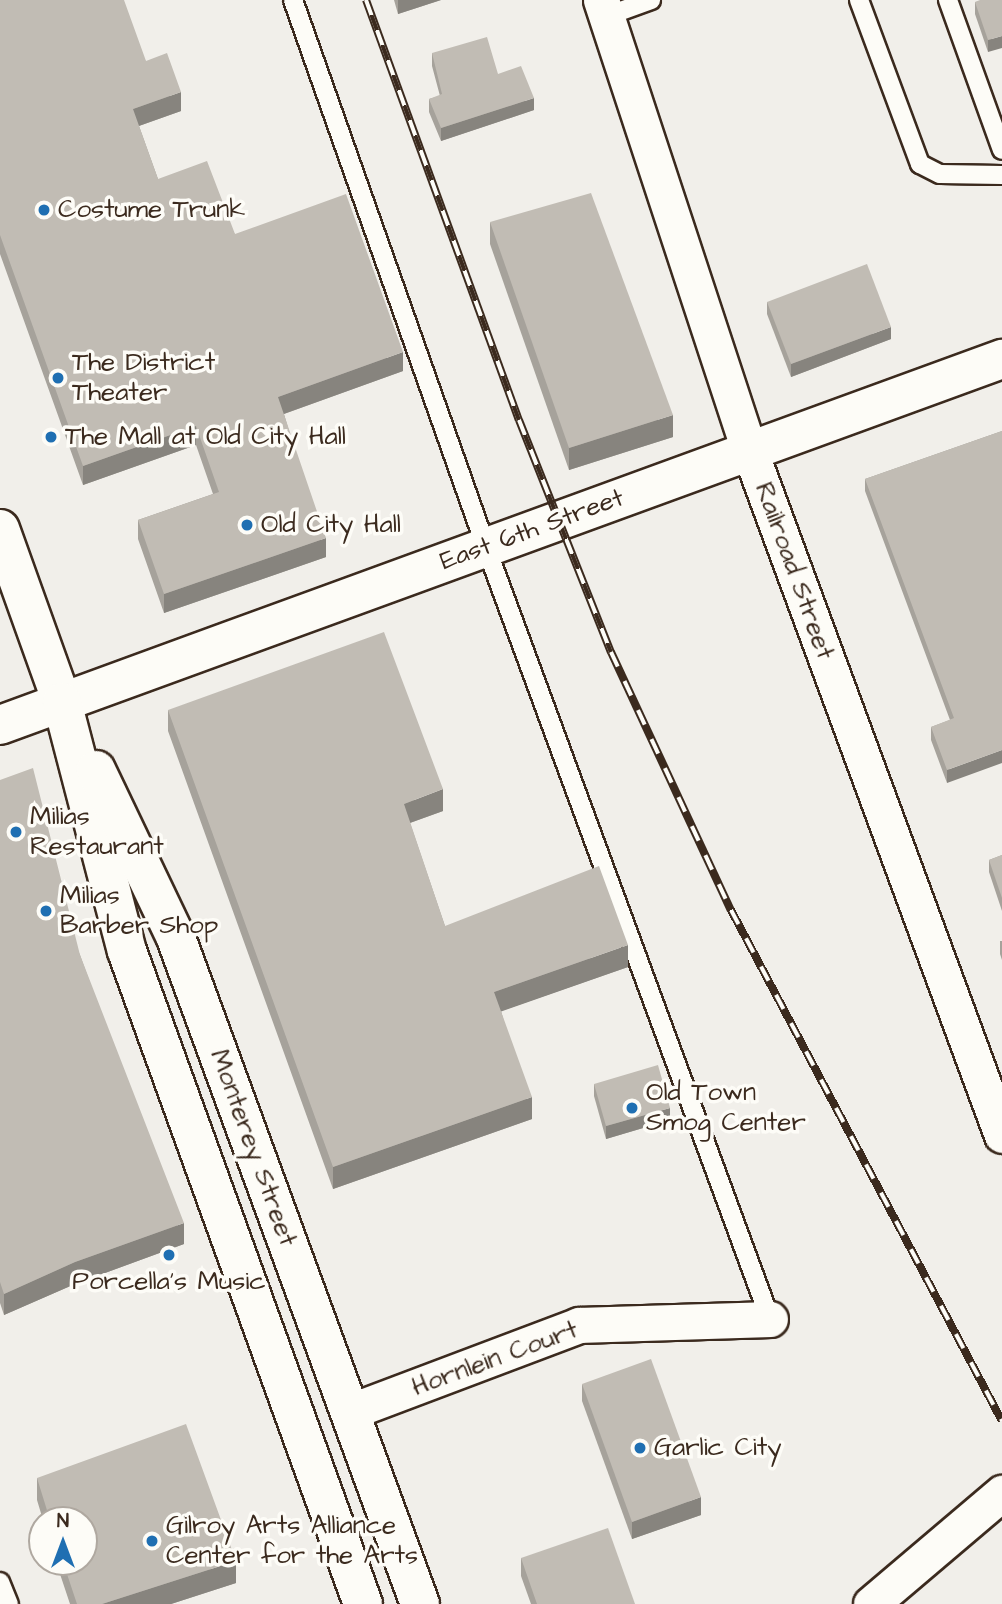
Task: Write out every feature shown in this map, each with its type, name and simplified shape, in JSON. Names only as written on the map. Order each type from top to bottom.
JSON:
[{"type":"main road","name":"East 6th Street","points":[[0,725],[749,449],[1002,359]]},
{"type":"main road","name":"Monterey Street","points":[[0,529],[62,702],[127,951],[363,1604]]},
{"type":"main road","name":"Monterey Street","points":[[62,702],[176,938],[420,1604]]},
{"type":"street","name":"Railroad Street","points":[[604,8],[749,449],[1002,1136]]},
{"type":"street","name":"Hornlein Court","points":[[349,1412],[579,1325],[770,1319]]},
{"type":"street","points":[[872,1604],[1002,1493]]},
{"type":"lane","points":[[293,0],[486,547],[770,1319]]},
{"type":"lane","points":[[604,8],[651,0]]},
{"type":"lane","points":[[859,0],[920,164],[940,174],[1002,175]]},
{"type":"lane","points":[[948,0],[1002,149]]},
{"type":"lane","points":[[0,1582],[9,1604]]},
{"type":"building","points":[[0,0],[124,0],[146,61],[167,53],[181,92],[133,109],[158,179],[207,161],[235,234],[346,194],[403,352],[278,397],[326,538],[164,594],[138,520],[219,492],[196,426],[83,466],[0,235]]},
{"type":"building","points":[[1002,0],[1002,36],[988,40],[975,2]]},
{"type":"building","points":[[487,37],[498,74],[521,66],[534,98],[441,128],[429,99],[442,94],[432,53]]},
{"type":"building","points":[[591,193],[673,415],[569,448],[490,222]]},
{"type":"building","points":[[867,264],[891,327],[791,364],[767,302]]},
{"type":"building","points":[[1002,431],[1002,750],[947,770],[931,727],[954,718],[865,479]]},
{"type":"building","points":[[384,632],[443,789],[404,804],[445,926],[599,866],[628,945],[494,992],[532,1097],[333,1167],[168,710]]},
{"type":"building","points":[[33,768],[80,955],[184,1223],[75,1262],[4,1294],[0,1282],[0,780]]},
{"type":"building","points":[[1002,855],[1002,898],[989,860]]},
{"type":"building","name":"Old Town Smog Center","points":[[658,1065],[670,1108],[606,1126],[594,1084]]},
{"type":"building","points":[[651,1359],[701,1497],[632,1522],[582,1384]]},
{"type":"building","name":"Gilroy Arts Alliance Center for the Arts","points":[[186,1424],[236,1561],[102,1604],[77,1604],[68,1576],[98,1576],[98,1506],[46,1506],[37,1478]]},
{"type":"building","points":[[608,1528],[635,1604],[537,1604],[521,1558]]},
{"type":"railway","points":[[366,0],[519,420],[611,652],[731,910],[1002,1421]]},
{"type":"place","name":"Costume Trunk","points":[[44,210]]},
{"type":"place","name":"The District Theater","points":[[58,378]]},
{"type":"place","name":"The Mall at Old City Hall","points":[[51,437]]},
{"type":"place","name":"Old City Hall","points":[[247,525]]},
{"type":"place","name":"Milias Restaurant","points":[[16,832]]},
{"type":"place","name":"Milias Barber Shop","points":[[46,911]]},
{"type":"place","name":"Old Town Smog Center","points":[[632,1108]]},
{"type":"place","name":"Porcella's Music","points":[[169,1255]]},
{"type":"place","name":"Garlic City","points":[[640,1448]]},
{"type":"place","name":"Gilroy Arts Alliance Center for the Arts","points":[[152,1541]]}]
